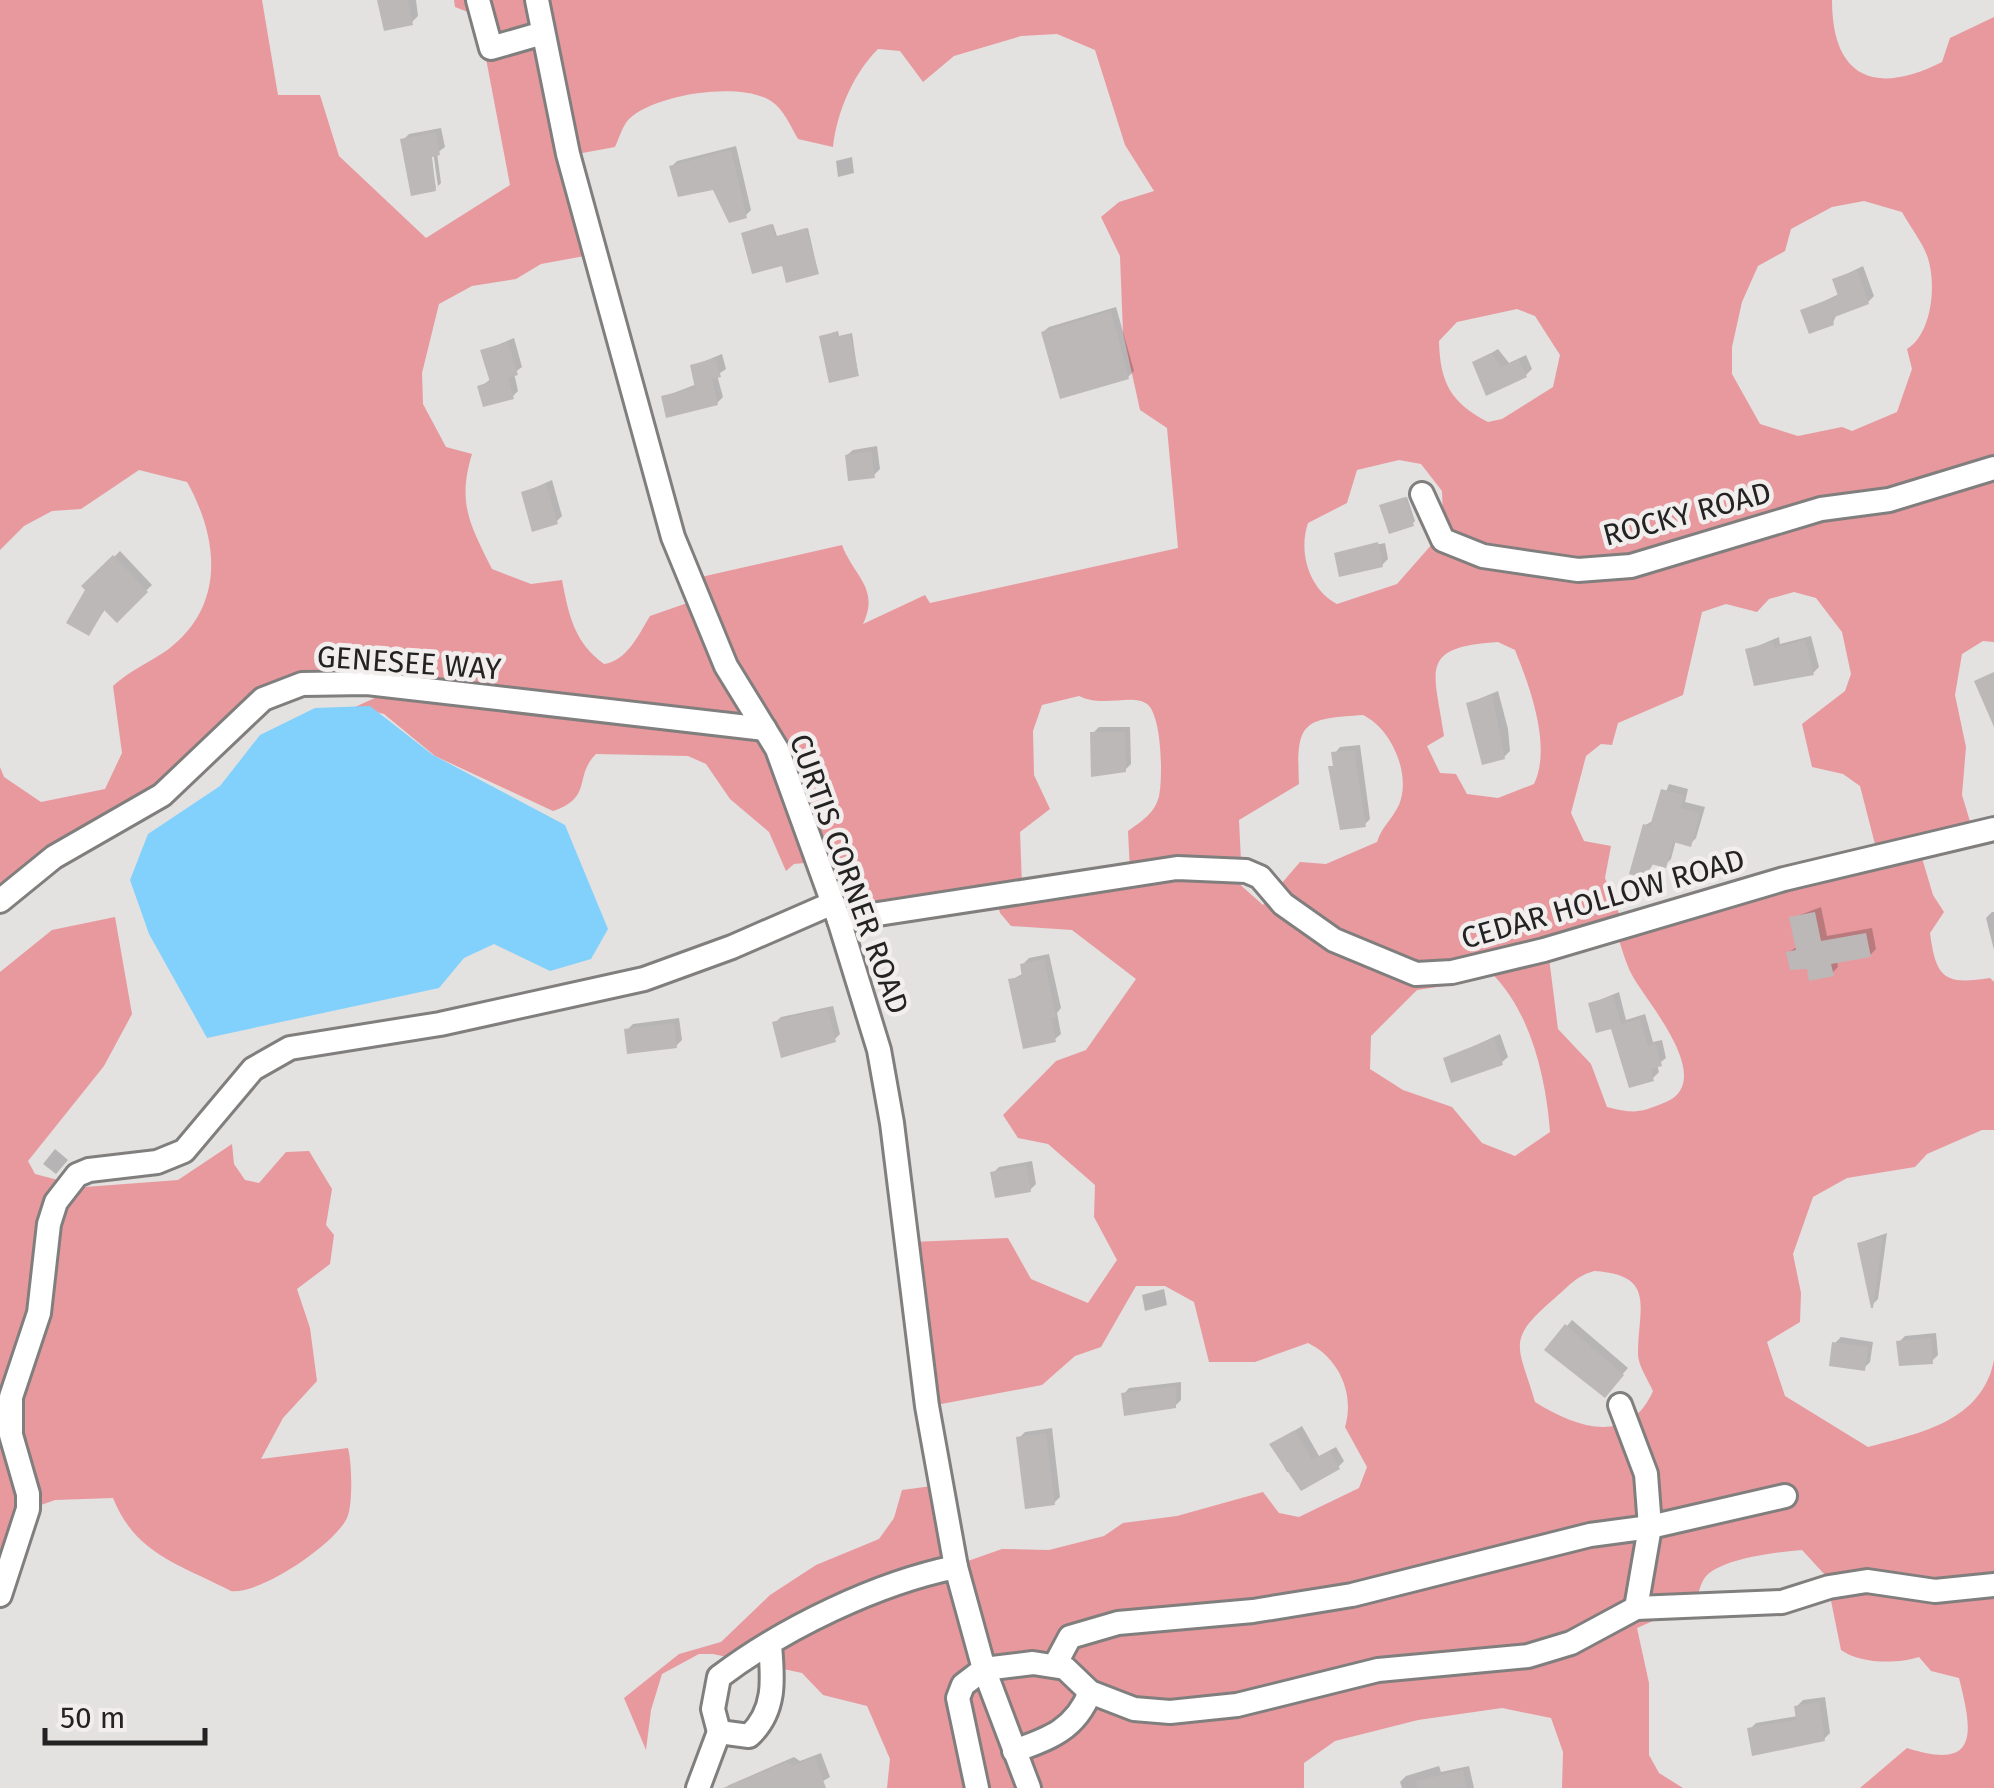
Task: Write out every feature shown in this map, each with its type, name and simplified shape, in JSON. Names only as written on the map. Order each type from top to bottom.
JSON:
[{"type":"street","points":[[478,0],[491,48],[543,33]]},
{"type":"street","name":"CURTIS CORNER ROAD","points":[[536,0],[568,154],[673,537],[703,619],[777,749],[836,911],[886,1086],[926,1406],[956,1567],[984,1669],[1029,1788]]},
{"type":"street","name":"ROCKY ROAD","points":[[1422,494],[1444,540],[1482,556],[1578,570],[1631,566],[1820,509],[1889,500],[1994,468]]},
{"type":"street","name":"GENESEE WAY","points":[[0,901],[54,857],[162,795],[263,698],[302,684],[367,683],[765,729]]},
{"type":"street","name":"CEDAR HOLLOW ROAD","points":[[0,1595],[28,1509],[28,1494],[8,1414],[39,1313],[49,1224],[56,1202],[77,1176],[99,1168],[158,1162],[184,1151],[253,1069],[290,1048],[440,1024],[644,980],[836,911],[1177,868],[1225,867],[1260,878],[1282,904],[1357,952],[1416,974],[1452,972],[1544,950],[1784,880],[1994,829]]},
{"type":"street","points":[[1620,1406],[1646,1474],[1650,1527],[1636,1608]]},
{"type":"street","points":[[1055,1665],[1070,1637],[1118,1623],[1253,1611],[1352,1596],[1590,1536],[1650,1527],[1785,1496]]},
{"type":"street","points":[[698,1788],[719,1732],[713,1709],[719,1677],[770,1645],[900,1578],[956,1567]]},
{"type":"street","points":[[977,1788],[958,1698],[963,1685],[984,1669],[1055,1665],[1065,1668],[1090,1692],[1134,1709],[1170,1712],[1237,1705],[1378,1670],[1528,1656],[1571,1643],[1636,1608],[1782,1602],[1867,1582],[1934,1591],[1994,1585]]},
{"type":"street","points":[[719,1732],[749,1736],[762,1724],[772,1700],[770,1645]]},
{"type":"street","points":[[1014,1751],[1069,1727],[1084,1710],[1090,1692]]},
{"type":"shaded area","points":[[0,0],[262,0],[278,95],[320,95],[339,156],[426,238],[510,185],[476,6],[468,12],[455,7],[454,0],[1832,0],[1834,26],[1849,63],[1878,78],[1897,78],[1942,62],[1950,38],[1994,17],[1994,642],[1983,641],[1962,654],[1955,695],[1966,747],[1962,795],[1972,828],[1919,848],[1933,895],[1944,912],[1930,933],[1940,969],[1953,979],[1990,978],[1994,982],[1994,1130],[1982,1130],[1927,1154],[1915,1167],[1847,1178],[1813,1197],[1793,1254],[1801,1293],[1800,1322],[1767,1342],[1785,1396],[1868,1447],[1928,1429],[1963,1411],[1987,1381],[1994,1360],[1994,1788],[1860,1788],[1907,1748],[1931,1754],[1959,1750],[1968,1729],[1959,1678],[1931,1671],[1919,1657],[1879,1661],[1841,1650],[1826,1576],[1802,1550],[1750,1557],[1722,1566],[1704,1579],[1696,1602],[1637,1628],[1649,1683],[1649,1755],[1659,1773],[1683,1788],[1562,1788],[1563,1752],[1551,1718],[1502,1708],[1418,1720],[1335,1741],[1304,1763],[1304,1788],[887,1788],[890,1759],[867,1706],[823,1695],[802,1673],[713,1654],[699,1654],[662,1674],[651,1710],[646,1750],[624,1698],[679,1654],[721,1642],[770,1595],[816,1565],[879,1539],[894,1518],[902,1490],[947,1484],[965,1562],[1002,1549],[1049,1550],[1104,1536],[1123,1523],[1177,1516],[1263,1492],[1279,1513],[1299,1517],[1359,1488],[1367,1467],[1345,1427],[1346,1390],[1328,1358],[1308,1343],[1255,1362],[1209,1362],[1194,1302],[1165,1286],[1136,1286],[1101,1347],[1075,1356],[1042,1385],[936,1405],[911,1242],[1008,1238],[1031,1279],[1088,1303],[1117,1260],[1094,1217],[1095,1185],[1048,1144],[1018,1138],[1003,1115],[1056,1061],[1086,1050],[1136,979],[1072,930],[1011,926],[1000,913],[995,893],[847,909],[826,861],[794,864],[786,871],[769,832],[730,799],[706,764],[688,756],[596,754],[585,771],[579,793],[553,811],[435,756],[384,714],[355,707],[390,691],[290,686],[157,796],[0,898],[0,767],[4,777],[41,802],[105,789],[122,753],[113,686],[166,651],[185,633],[199,614],[211,571],[206,526],[187,482],[139,470],[81,509],[52,511],[24,526],[0,550]],"holes":[[[1057,34],[1095,50],[1125,145],[1154,191],[1119,202],[1101,217],[1120,256],[1123,333],[1140,410],[1167,428],[1178,548],[930,603],[925,595],[863,624],[869,601],[867,592],[842,545],[701,577],[693,601],[650,616],[626,652],[604,664],[586,647],[574,627],[562,580],[531,584],[492,569],[477,539],[466,500],[472,454],[446,447],[423,404],[422,373],[439,304],[472,286],[516,279],[541,264],[590,255],[566,156],[615,147],[627,122],[641,110],[698,93],[757,95],[779,108],[798,139],[833,147],[848,94],[878,49],[900,51],[923,82],[954,56],[1021,36]],[[1864,201],[1902,212],[1927,256],[1932,285],[1930,310],[1922,333],[1907,349],[1912,369],[1897,412],[1852,431],[1842,427],[1798,436],[1760,424],[1732,374],[1732,347],[1742,302],[1758,266],[1785,251],[1791,229],[1832,207]],[[1517,309],[1535,316],[1560,355],[1553,387],[1502,419],[1488,422],[1456,399],[1442,369],[1439,341],[1457,322]],[[1399,460],[1421,464],[1442,491],[1443,520],[1433,543],[1397,584],[1337,604],[1319,589],[1308,569],[1305,534],[1308,523],[1347,503],[1357,470]],[[1794,592],[1816,598],[1842,632],[1851,674],[1845,691],[1802,724],[1812,767],[1843,774],[1860,786],[1877,852],[1620,916],[1605,878],[1611,846],[1584,841],[1571,813],[1586,756],[1601,744],[1612,745],[1618,723],[1683,695],[1702,612],[1726,604],[1757,612],[1769,599]],[[1498,642],[1515,650],[1540,735],[1541,753],[1534,784],[1498,798],[1467,794],[1456,774],[1440,773],[1427,746],[1444,736],[1437,666],[1454,649]],[[1079,696],[1147,704],[1156,720],[1160,787],[1151,812],[1128,831],[1130,872],[1022,885],[1020,832],[1050,809],[1034,775],[1033,731],[1042,705]],[[1363,715],[1373,721],[1389,739],[1400,763],[1401,799],[1377,842],[1326,864],[1300,862],[1263,905],[1236,881],[1241,861],[1239,820],[1299,784],[1302,736],[1316,722]],[[1614,924],[1632,975],[1673,1040],[1684,1076],[1680,1091],[1666,1102],[1643,1110],[1624,1111],[1607,1107],[1591,1064],[1558,1029],[1547,942]],[[1481,964],[1498,980],[1532,1041],[1550,1132],[1515,1156],[1482,1143],[1452,1107],[1403,1090],[1370,1069],[1371,1036],[1417,990],[1444,986]],[[1594,1271],[1614,1274],[1627,1279],[1640,1296],[1638,1358],[1653,1391],[1643,1408],[1616,1426],[1600,1427],[1567,1419],[1535,1402],[1524,1367],[1520,1344],[1528,1324],[1577,1279]]]},
{"type":"shaded area","points":[[115,917],[132,1014],[104,1066],[28,1161],[35,1174],[85,1187],[178,1180],[232,1144],[234,1164],[245,1180],[259,1183],[286,1152],[309,1151],[332,1189],[326,1225],[334,1235],[330,1264],[297,1289],[310,1328],[317,1381],[283,1418],[261,1459],[348,1448],[349,1512],[340,1529],[313,1554],[277,1577],[244,1590],[231,1591],[162,1556],[134,1532],[113,1498],[55,1500],[41,1505],[0,1550],[0,972],[52,930]]},
{"type":"water","points":[[370,706],[433,755],[565,825],[608,929],[591,959],[550,971],[494,944],[464,958],[439,988],[207,1038],[149,934],[130,880],[148,834],[220,786],[260,735],[315,708]]},
{"type":"building","points":[[377,0],[408,0],[413,25],[384,31]]},
{"type":"building","points":[[436,132],[440,155],[432,157],[436,191],[411,196],[400,139]]},
{"type":"building","points":[[731,150],[747,218],[729,223],[713,190],[678,197],[669,166]]},
{"type":"building","points":[[771,224],[775,237],[806,228],[819,274],[786,283],[782,266],[752,274],[741,233]]},
{"type":"building","points":[[1857,270],[1869,304],[1832,318],[1834,325],[1809,334],[1800,310],[1838,296],[1832,279]]},
{"type":"building","points":[[1111,311],[1129,379],[1060,399],[1041,332]]},
{"type":"building","points":[[836,332],[837,337],[850,334],[859,376],[829,383],[819,336]]},
{"type":"building","points":[[508,342],[518,375],[508,378],[514,399],[483,407],[477,386],[490,382],[480,350]]},
{"type":"building","points":[[1491,353],[1501,367],[1519,359],[1527,377],[1486,396],[1472,362]]},
{"type":"building","points":[[716,358],[721,377],[712,379],[718,405],[666,418],[661,396],[695,388],[690,365]]},
{"type":"building","points":[[871,451],[875,478],[848,481],[845,455]]},
{"type":"building","points":[[546,484],[558,524],[532,532],[521,492]]},
{"type":"building","points":[[1405,497],[1414,526],[1389,534],[1379,505]]},
{"type":"building","points":[[1378,542],[1383,567],[1339,577],[1334,553]]},
{"type":"building","points":[[113,555],[148,592],[117,623],[104,610],[89,636],[66,623],[85,590],[81,586]]},
{"type":"building","points":[[1805,640],[1814,675],[1754,686],[1745,649],[1773,642],[1775,648]]},
{"type":"building","points":[[1994,672],[1994,727],[1974,681]]},
{"type":"building","points":[[1492,695],[1505,759],[1482,765],[1466,703]]},
{"type":"building","points":[[1090,732],[1125,732],[1126,772],[1091,777]]},
{"type":"building","points":[[1354,750],[1366,827],[1340,830],[1328,766],[1333,766],[1331,752]]},
{"type":"building","points":[[1661,789],[1684,795],[1681,808],[1700,813],[1691,847],[1673,842],[1666,868],[1651,864],[1647,879],[1629,874],[1643,824],[1650,826]]},
{"type":"building","points":[[1815,912],[1821,941],[1866,933],[1871,957],[1831,964],[1834,976],[1809,981],[1807,969],[1790,970],[1786,952],[1796,950],[1789,917]]},
{"type":"building","points":[[1044,959],[1056,1017],[1051,1018],[1056,1042],[1023,1049],[1008,979],[1022,977],[1020,964]]},
{"type":"building","points":[[1613,996],[1621,1024],[1640,1019],[1648,1046],[1656,1044],[1662,1066],[1651,1069],[1654,1081],[1629,1088],[1611,1029],[1596,1033],[1588,1003]]},
{"type":"building","points":[[828,1011],[836,1042],[781,1058],[772,1022]]},
{"type":"building","points":[[674,1023],[677,1048],[627,1054],[624,1029]]},
{"type":"building","points":[[1494,1038],[1503,1065],[1451,1083],[1443,1058]]},
{"type":"building","points":[[1026,1165],[1031,1192],[995,1198],[990,1172]]},
{"type":"building","points":[[1883,1237],[1873,1308],[1871,1308],[1857,1243]]},
{"type":"building","points":[[1565,1324],[1624,1375],[1605,1398],[1544,1350]]},
{"type":"building","points":[[1931,1338],[1933,1364],[1899,1366],[1896,1341]]},
{"type":"building","points":[[1832,1342],[1868,1347],[1865,1371],[1829,1366]]},
{"type":"building","points":[[1176,1386],[1176,1408],[1124,1416],[1121,1393]]},
{"type":"building","points":[[1295,1430],[1312,1460],[1330,1451],[1340,1469],[1301,1491],[1269,1444]]},
{"type":"building","points":[[1046,1433],[1055,1505],[1025,1509],[1016,1437]]},
{"type":"building","points":[[1819,1702],[1825,1741],[1752,1756],[1747,1728],[1796,1720],[1794,1706]]},
{"type":"building","points":[[815,1757],[826,1788],[723,1788],[787,1762],[793,1766]]},
{"type":"building","points":[[1463,1770],[1467,1788],[1417,1788],[1416,1781]]}]
